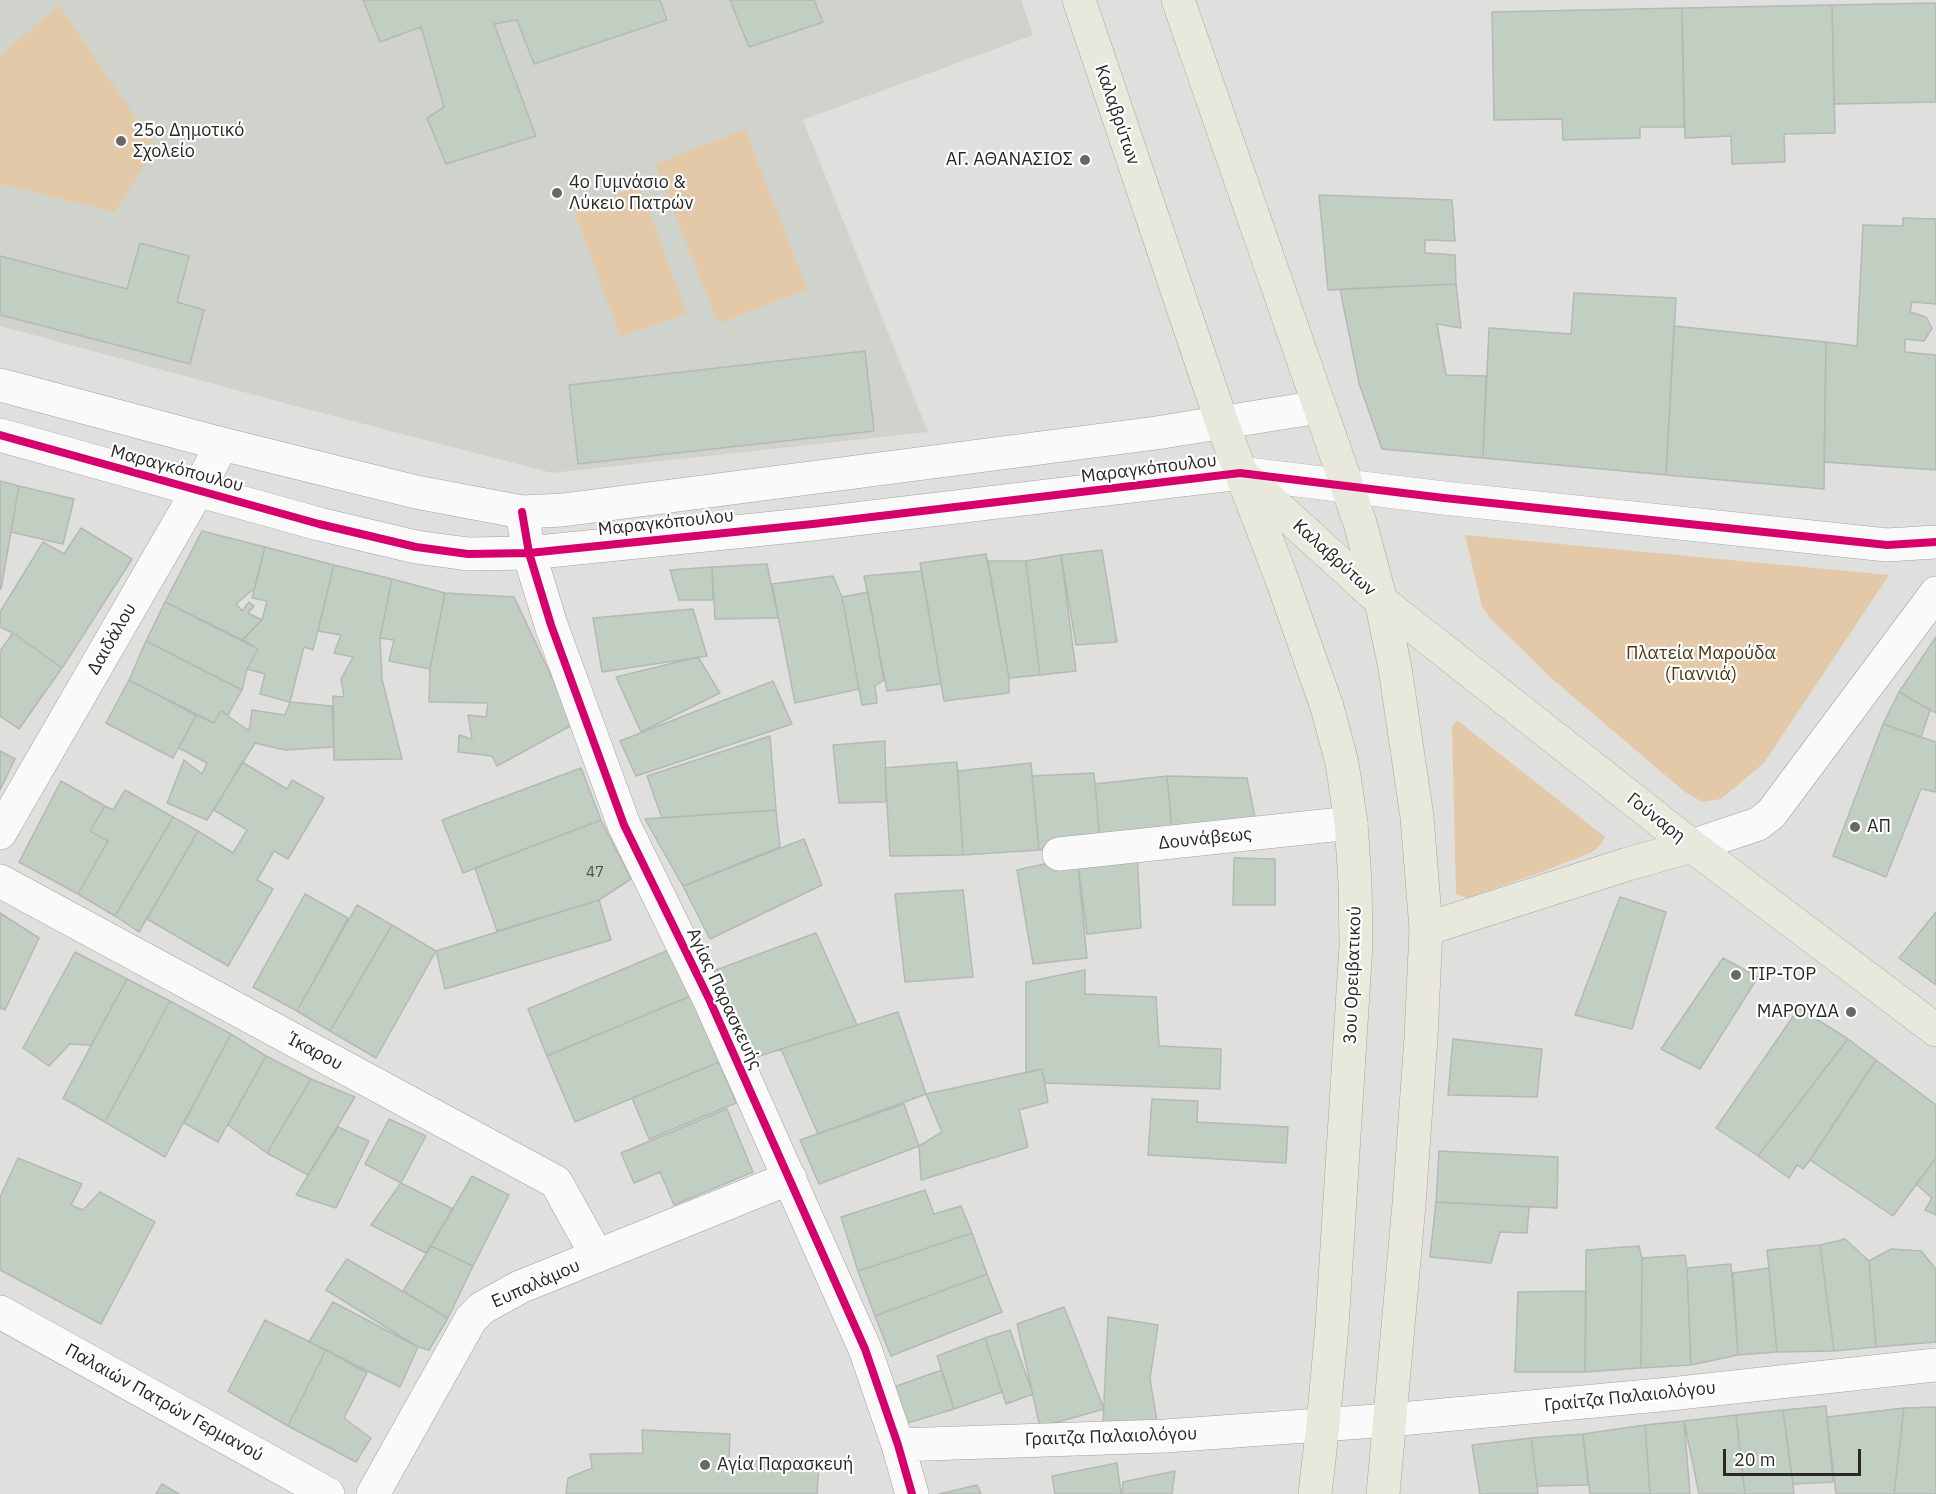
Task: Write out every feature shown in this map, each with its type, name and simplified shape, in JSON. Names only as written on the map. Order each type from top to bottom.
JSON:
[{"type":"main road","name":"Καλαβρύτων","points":[[1078,0],[1240,473],[1381,601]]},
{"type":"main road","name":"Καλαβρύτων","points":[[1178,0],[1360,523],[1381,601]]},
{"type":"main road","name":"3ου Ορειβατικού","points":[[1240,473],[1281,576],[1327,707],[1342,763],[1351,823],[1356,945],[1346,1124],[1323,1424],[1315,1494]]},
{"type":"main road","name":"Γούναρη","points":[[1381,601],[1692,846],[1936,1030]]},
{"type":"main road","points":[[1381,601],[1395,668],[1417,817],[1426,929],[1409,1204],[1383,1494]]},
{"type":"main road","points":[[1426,929],[1628,864],[1692,846]]},
{"type":"street","name":"Μαραγκόπουλου","points":[[0,385],[222,444],[416,492],[522,512],[587,507],[1222,423],[1319,407]]},
{"type":"street","name":"Μαραγκόπουλου","points":[[0,435],[319,524],[416,547],[468,554],[530,553],[813,524],[1240,473],[1346,484],[1444,498],[1887,545],[1936,542]]},
{"type":"street","name":"Δαιδάλου","points":[[0,833],[198,490],[222,444]]},
{"type":"street","name":"Αγίας Παρασκευής","points":[[522,512],[530,553],[551,625],[624,825],[710,1001],[865,1349],[912,1494]]},
{"type":"street","points":[[1692,846],[1758,824],[1771,814],[1936,593]]},
{"type":"street","name":"Δουνάβεως","points":[[1059,854],[1351,823]]},
{"type":"street","name":"Ίκαρου","points":[[0,881],[556,1182],[597,1256]]},
{"type":"street","name":"Ευπαλάμου","points":[[373,1494],[471,1319],[482,1308],[520,1287],[790,1178]]},
{"type":"street","name":"Παλαιών Πατρών Γερμανού","points":[[0,1312],[327,1494]]},
{"type":"street","name":"Γραίτζα Παλαιολόγου","points":[[1323,1424],[1658,1395],[1936,1365]]},
{"type":"street","name":"Γραιτζα Παλαιολόγου","points":[[898,1446],[1165,1436],[1323,1424]]},
{"type":"shaded area","name":"4ο Γυμνάσιο & Λύκειο Πατρών","points":[[0,0],[1021,0],[1033,35],[803,120],[928,432],[552,473],[0,326]]},
{"type":"green space","points":[[59,5],[156,147],[115,212],[0,184],[0,56]]},
{"type":"green space","points":[[745,129],[807,289],[718,324],[655,164]]},
{"type":"green space","points":[[640,186],[687,314],[620,337],[574,210]]},
{"type":"green space","name":"Πλατεία Μαρούδα (Γιαννιά)","points":[[1465,535],[1889,575],[1764,763],[1721,799],[1702,802],[1685,792],[1551,678],[1491,619],[1482,607]]},
{"type":"green space","points":[[1457,720],[1605,837],[1601,845],[1592,852],[1468,898],[1456,894],[1452,727]]},
{"type":"building","points":[[363,0],[660,0],[667,20],[534,64],[517,20],[494,24],[536,136],[446,164],[427,118],[444,107],[421,27],[380,42]]},
{"type":"building","points":[[730,0],[814,0],[823,22],[749,47]]},
{"type":"building","points":[[1936,3],[1936,102],[1834,104],[1832,5]]},
{"type":"building","points":[[1832,5],[1835,133],[1784,134],[1785,162],[1732,164],[1731,136],[1685,138],[1682,8]]},
{"type":"building","points":[[1682,8],[1684,127],[1640,127],[1640,138],[1563,140],[1562,119],[1494,120],[1492,12]]},
{"type":"building","points":[[1319,195],[1452,200],[1455,241],[1425,240],[1425,253],[1455,255],[1456,284],[1328,290]]},
{"type":"building","points":[[1903,218],[1936,219],[1936,304],[1912,302],[1910,312],[1926,317],[1932,328],[1924,341],[1905,339],[1905,352],[1936,355],[1936,470],[1824,462],[1826,342],[1857,346],[1863,225],[1903,226]]},
{"type":"building","points":[[140,243],[189,256],[177,302],[204,310],[190,364],[0,315],[0,256],[127,289]]},
{"type":"building","points":[[1456,284],[1461,328],[1437,324],[1446,375],[1486,376],[1483,458],[1382,449],[1359,383],[1340,289]]},
{"type":"building","points":[[1574,293],[1676,298],[1666,475],[1483,458],[1489,328],[1571,334]]},
{"type":"building","points":[[1674,326],[1826,342],[1824,489],[1666,475]]},
{"type":"building","points":[[865,351],[874,431],[578,464],[569,385]]},
{"type":"building","points":[[0,481],[19,486],[1,589],[0,589]]},
{"type":"building","points":[[19,486],[74,499],[63,544],[11,532]]},
{"type":"building","points":[[81,528],[132,559],[62,668],[13,633],[0,627],[0,612],[43,542],[64,554]]},
{"type":"building","points":[[202,531],[265,547],[255,588],[236,604],[242,611],[249,602],[254,606],[248,613],[262,620],[242,640],[165,602]]},
{"type":"building","points":[[265,547],[334,565],[313,650],[304,647],[290,702],[260,694],[265,674],[247,669],[258,649],[243,640],[262,620],[267,601],[252,598]]},
{"type":"building","points":[[1102,550],[1117,642],[1076,645],[1061,555]]},
{"type":"building","points":[[986,554],[1009,678],[1009,693],[944,701],[920,563]]},
{"type":"building","points":[[1061,555],[1076,671],[1040,675],[1026,561]]},
{"type":"building","points":[[988,561],[1026,561],[1040,675],[1009,678]]},
{"type":"building","points":[[767,564],[778,618],[715,619],[712,567]]},
{"type":"building","points":[[334,565],[392,579],[380,638],[382,679],[402,759],[334,760],[333,696],[344,697],[341,679],[353,657],[334,653],[341,635],[318,631]]},
{"type":"building","points":[[712,567],[713,600],[679,600],[670,570]]},
{"type":"building","points":[[922,571],[941,684],[887,691],[864,576]]},
{"type":"building","points":[[833,576],[842,597],[859,689],[795,703],[772,584]]},
{"type":"building","points":[[392,579],[445,593],[430,669],[389,661],[394,640],[380,638]]},
{"type":"building","points":[[868,592],[884,680],[875,686],[877,703],[862,705],[842,597]]},
{"type":"building","points":[[445,593],[514,597],[574,724],[497,766],[492,756],[458,752],[459,735],[472,739],[468,715],[486,717],[488,703],[429,702],[430,669]]},
{"type":"building","points":[[165,602],[258,649],[247,669],[242,690],[146,641]]},
{"type":"building","points":[[693,609],[707,656],[602,672],[593,618]]},
{"type":"building","points":[[13,633],[62,668],[19,729],[0,716],[0,651]]},
{"type":"building","points":[[1936,637],[1936,713],[1899,692]]},
{"type":"building","points":[[146,641],[242,690],[228,715],[221,711],[214,723],[129,680]]},
{"type":"building","points":[[698,657],[720,693],[641,732],[616,677]]},
{"type":"building","points":[[129,680],[196,715],[173,758],[106,723]]},
{"type":"building","points":[[773,681],[792,724],[636,776],[620,741]]},
{"type":"building","points":[[1899,692],[1930,710],[1921,737],[1883,724]]},
{"type":"building","points":[[290,702],[332,706],[334,747],[285,750],[255,743],[207,820],[167,803],[184,760],[202,774],[207,763],[179,748],[196,715],[214,723],[221,711],[249,731],[252,710],[285,715]]},
{"type":"building","points":[[1883,724],[1936,742],[1936,792],[1921,789],[1886,877],[1833,856]]},
{"type":"building","points":[[770,736],[776,810],[662,818],[647,776]]},
{"type":"building","points":[[885,741],[886,802],[839,803],[833,745]]},
{"type":"building","points":[[0,751],[15,759],[0,790]]},
{"type":"building","points":[[242,762],[287,789],[292,780],[324,798],[288,859],[274,851],[257,880],[273,889],[228,966],[147,919],[198,831],[233,853],[247,830],[214,810]]},
{"type":"building","points":[[957,762],[963,855],[890,856],[885,768]]},
{"type":"building","points":[[1031,763],[1039,850],[963,855],[958,771]]},
{"type":"building","points":[[581,768],[601,820],[463,873],[442,820]]},
{"type":"building","points":[[1094,773],[1100,841],[1039,850],[1032,776]]},
{"type":"building","points":[[1167,776],[1247,778],[1256,822],[1172,830]]},
{"type":"building","points":[[1167,776],[1172,830],[1100,841],[1095,784]]},
{"type":"building","points":[[61,781],[105,806],[90,831],[108,841],[78,894],[19,862]]},
{"type":"building","points":[[125,790],[173,817],[115,916],[78,894],[108,841],[90,831],[105,806],[113,810]]},
{"type":"building","points":[[776,810],[780,847],[683,886],[645,819]]},
{"type":"building","points":[[173,817],[198,831],[139,932],[115,916]]},
{"type":"building","points":[[601,820],[631,879],[599,900],[497,931],[475,868]]},
{"type":"building","points":[[804,839],[822,885],[710,939],[683,886]]},
{"type":"building","points":[[1137,854],[1141,928],[1087,934],[1077,857]]},
{"type":"building","points":[[1077,857],[1087,958],[1033,964],[1017,870]]},
{"type":"building","points":[[1234,858],[1275,859],[1275,905],[1233,905]]},
{"type":"building","points":[[963,890],[973,977],[905,982],[895,894]]},
{"type":"building","points":[[305,894],[348,918],[297,1011],[253,987]]},
{"type":"building","points":[[1620,897],[1666,912],[1632,1029],[1575,1015]]},
{"type":"building","points":[[599,900],[611,940],[445,989],[436,951]]},
{"type":"building","points":[[357,905],[392,925],[330,1031],[297,1011]]},
{"type":"building","points":[[1936,912],[1936,985],[1899,958]]},
{"type":"building","points":[[0,913],[39,938],[5,1010],[0,1008]]},
{"type":"building","points":[[392,925],[436,951],[376,1058],[330,1031]]},
{"type":"building","points":[[816,933],[857,1025],[747,1060],[708,973]]},
{"type":"building","points":[[671,949],[691,996],[547,1056],[528,1009]]},
{"type":"building","points":[[75,952],[127,979],[91,1045],[70,1044],[49,1066],[23,1048]]},
{"type":"building","points":[[1723,958],[1758,977],[1700,1069],[1661,1049]]},
{"type":"building","points":[[1085,970],[1085,994],[1156,997],[1159,1046],[1221,1049],[1220,1089],[1045,1083],[1042,1069],[1026,1073],[1026,982]]},
{"type":"building","points":[[127,979],[170,1001],[105,1122],[63,1098]]},
{"type":"building","points":[[691,996],[719,1062],[575,1122],[547,1056]]},
{"type":"building","points":[[170,1001],[231,1034],[165,1157],[105,1122]]},
{"type":"building","points":[[1799,1008],[1848,1039],[1758,1156],[1716,1128]]},
{"type":"building","points":[[898,1012],[926,1094],[818,1134],[781,1049]]},
{"type":"building","points":[[231,1034],[266,1056],[218,1142],[184,1123]]},
{"type":"building","points":[[1453,1039],[1542,1049],[1537,1097],[1448,1095]]},
{"type":"building","points":[[1848,1039],[1876,1060],[1810,1160],[1803,1169],[1797,1165],[1789,1178],[1758,1156]]},
{"type":"building","points":[[266,1056],[311,1079],[267,1153],[228,1125]]},
{"type":"building","points":[[1876,1060],[1936,1105],[1936,1158],[1893,1216],[1810,1160]]},
{"type":"building","points":[[719,1062],[736,1103],[649,1139],[632,1098]]},
{"type":"building","points":[[1042,1069],[1048,1102],[1019,1110],[1028,1147],[921,1180],[919,1146],[942,1132],[926,1094]]},
{"type":"building","points":[[311,1079],[355,1097],[308,1175],[267,1153]]},
{"type":"building","points":[[1152,1099],[1198,1101],[1197,1122],[1288,1127],[1286,1163],[1148,1155]]},
{"type":"building","points":[[904,1104],[919,1146],[819,1184],[800,1140]]},
{"type":"building","points":[[727,1109],[753,1172],[674,1205],[660,1172],[634,1183],[621,1153]]},
{"type":"building","points":[[389,1119],[426,1136],[401,1183],[365,1164]]},
{"type":"building","points":[[338,1127],[369,1141],[336,1208],[296,1195]]},
{"type":"building","points":[[1439,1151],[1558,1157],[1557,1208],[1436,1202]]},
{"type":"building","points":[[18,1158],[82,1184],[71,1205],[83,1210],[100,1192],[155,1222],[101,1324],[0,1270],[0,1197]]},
{"type":"building","points":[[1936,1158],[1936,1215],[1925,1210],[1932,1198],[1916,1184]]},
{"type":"building","points":[[472,1176],[509,1195],[473,1266],[431,1246]]},
{"type":"building","points":[[401,1183],[453,1209],[426,1253],[371,1225]]},
{"type":"building","points":[[925,1190],[934,1214],[961,1206],[972,1233],[858,1271],[841,1217]]},
{"type":"building","points":[[1436,1202],[1529,1207],[1527,1233],[1500,1232],[1491,1263],[1430,1257]]},
{"type":"building","points":[[972,1233],[987,1274],[875,1316],[858,1271]]},
{"type":"building","points":[[1845,1239],[1869,1261],[1876,1347],[1834,1351],[1820,1245]]},
{"type":"building","points":[[1820,1245],[1834,1351],[1777,1352],[1767,1250]]},
{"type":"building","points":[[431,1246],[473,1266],[448,1318],[403,1291]]},
{"type":"building","points":[[1639,1246],[1642,1258],[1641,1368],[1585,1372],[1586,1250]]},
{"type":"building","points":[[1891,1249],[1921,1251],[1936,1269],[1936,1342],[1876,1347],[1869,1261]]},
{"type":"building","points":[[1685,1255],[1691,1365],[1641,1368],[1642,1258]]},
{"type":"building","points":[[347,1259],[448,1318],[429,1350],[418,1347],[326,1290]]},
{"type":"building","points":[[1731,1264],[1738,1355],[1691,1365],[1687,1268]]},
{"type":"building","points":[[1769,1268],[1777,1352],[1738,1355],[1733,1273]]},
{"type":"building","points":[[987,1274],[1002,1312],[891,1356],[875,1316]]},
{"type":"building","points":[[1586,1291],[1585,1372],[1515,1372],[1518,1292]]},
{"type":"building","points":[[333,1302],[418,1347],[400,1387],[309,1342]]},
{"type":"building","points":[[1064,1307],[1104,1409],[1040,1427],[1017,1324]]},
{"type":"building","points":[[1108,1317],[1158,1325],[1150,1379],[1157,1421],[1103,1424]]},
{"type":"building","points":[[265,1320],[326,1350],[288,1426],[228,1391]]},
{"type":"building","points":[[1010,1330],[1033,1394],[1006,1404],[985,1338]]},
{"type":"building","points":[[985,1338],[1002,1392],[954,1409],[937,1356]]},
{"type":"building","points":[[326,1350],[367,1373],[344,1418],[371,1438],[356,1462],[288,1426]]},
{"type":"building","points":[[942,1370],[954,1409],[904,1424],[888,1389]]},
{"type":"building","points":[[1826,1406],[1833,1482],[1793,1484],[1783,1410]]},
{"type":"building","points":[[1936,1407],[1936,1494],[1894,1494],[1904,1408]]},
{"type":"building","points":[[1904,1408],[1894,1494],[1836,1494],[1827,1417]]},
{"type":"building","points":[[1783,1410],[1794,1494],[1745,1494],[1736,1415]]},
{"type":"building","points":[[1736,1415],[1745,1494],[1699,1494],[1684,1421]]},
{"type":"building","points":[[1684,1421],[1690,1494],[1650,1494],[1645,1425]]},
{"type":"building","points":[[1645,1425],[1650,1494],[1590,1494],[1583,1434]]},
{"type":"building","name":"Αγία Παρασκευή","points":[[642,1430],[730,1434],[729,1460],[819,1462],[817,1494],[566,1494],[568,1478],[592,1468],[590,1454],[643,1453]]},
{"type":"building","points":[[1583,1434],[1588,1485],[1537,1486],[1531,1438]]},
{"type":"building","points":[[1531,1438],[1538,1494],[1480,1494],[1472,1445]]},
{"type":"building","points":[[1117,1463],[1121,1494],[1055,1494],[1052,1476]]},
{"type":"building","points":[[1175,1471],[1172,1494],[1122,1494],[1123,1482]]},
{"type":"building","points":[[162,1484],[179,1494],[156,1494]]},
{"type":"building","points":[[977,1485],[981,1494],[939,1494]]},
{"type":"cycle path","points":[[0,435],[319,524],[416,547],[468,554],[529,553],[813,524],[1240,473],[1444,498],[1887,545],[1936,542]]},
{"type":"cycle path","points":[[522,512],[529,553],[551,625],[624,825],[710,1001],[865,1349],[912,1494]]},
{"type":"place","name":"25ο Δημοτικό Σχολείο","points":[[121,141]]},
{"type":"place","name":"ΑΓ. ΑΘΑΝΑΣΙΟΣ","points":[[1085,160]]},
{"type":"place","name":"4ο Γυμνάσιο & Λύκειο Πατρών","points":[[557,193]]},
{"type":"place","name":"ΑΠ","points":[[1855,827]]},
{"type":"place","name":"TIP-TOP","points":[[1736,975]]},
{"type":"place","name":"ΜΑΡΟΥΔΑ","points":[[1851,1012]]},
{"type":"place","name":"Αγία Παρασκευή","points":[[705,1465]]}]
